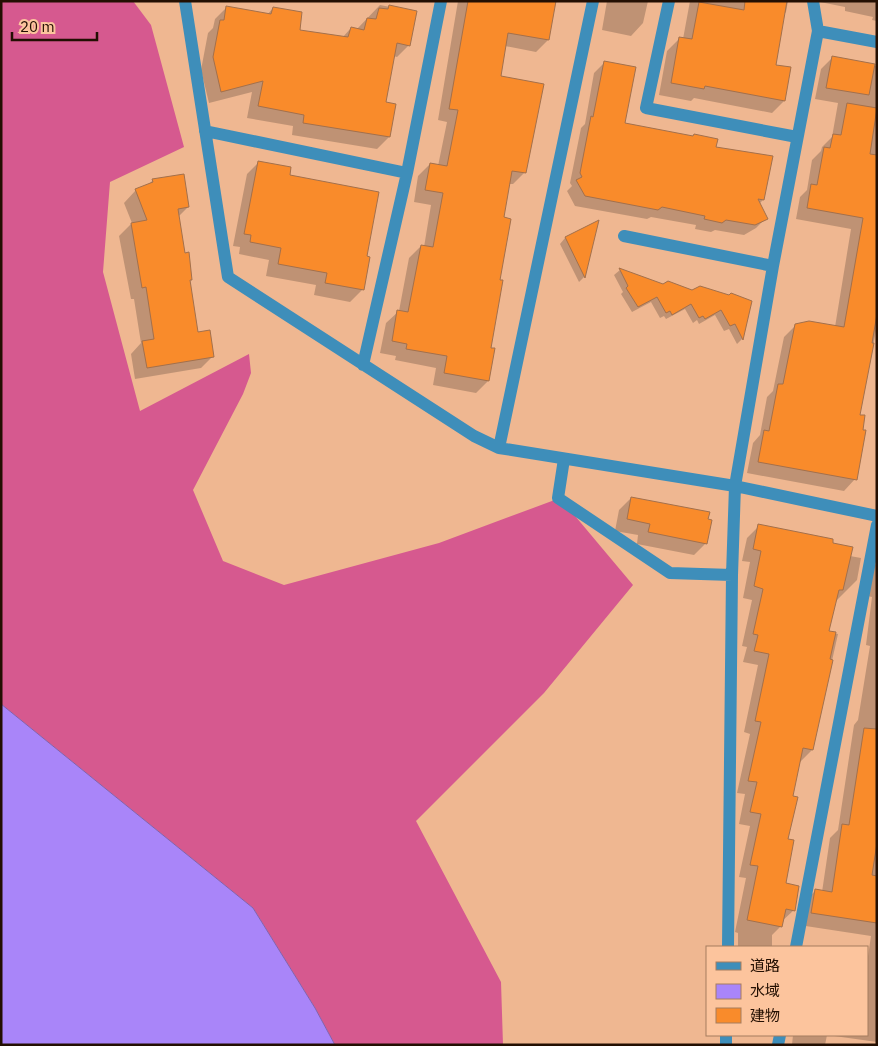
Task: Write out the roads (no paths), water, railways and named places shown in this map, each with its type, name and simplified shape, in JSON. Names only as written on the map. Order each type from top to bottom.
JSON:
[{"type":"street","points":[[185,1],[228,277],[474,436],[499,448],[735,486],[877,516]]},
{"type":"street","points":[[363,365],[407,173],[441,1]]},
{"type":"street","points":[[499,448],[593,1]]},
{"type":"street","points":[[669,1],[646,108],[797,137]]},
{"type":"street","points":[[728,946],[732,575],[735,486],[773,266],[818,31],[813,1]]},
{"type":"street","points":[[818,31],[877,42]]},
{"type":"street","points":[[205,131],[407,173]]},
{"type":"street","points":[[624,236],[773,266]]},
{"type":"street","points":[[564,459],[558,498],[670,573],[732,575]]},
{"type":"street","points":[[796,946],[877,525]]},
{"type":"water","points":[[1,704],[253,908],[315,1008],[335,1045],[1,1045]]}]
